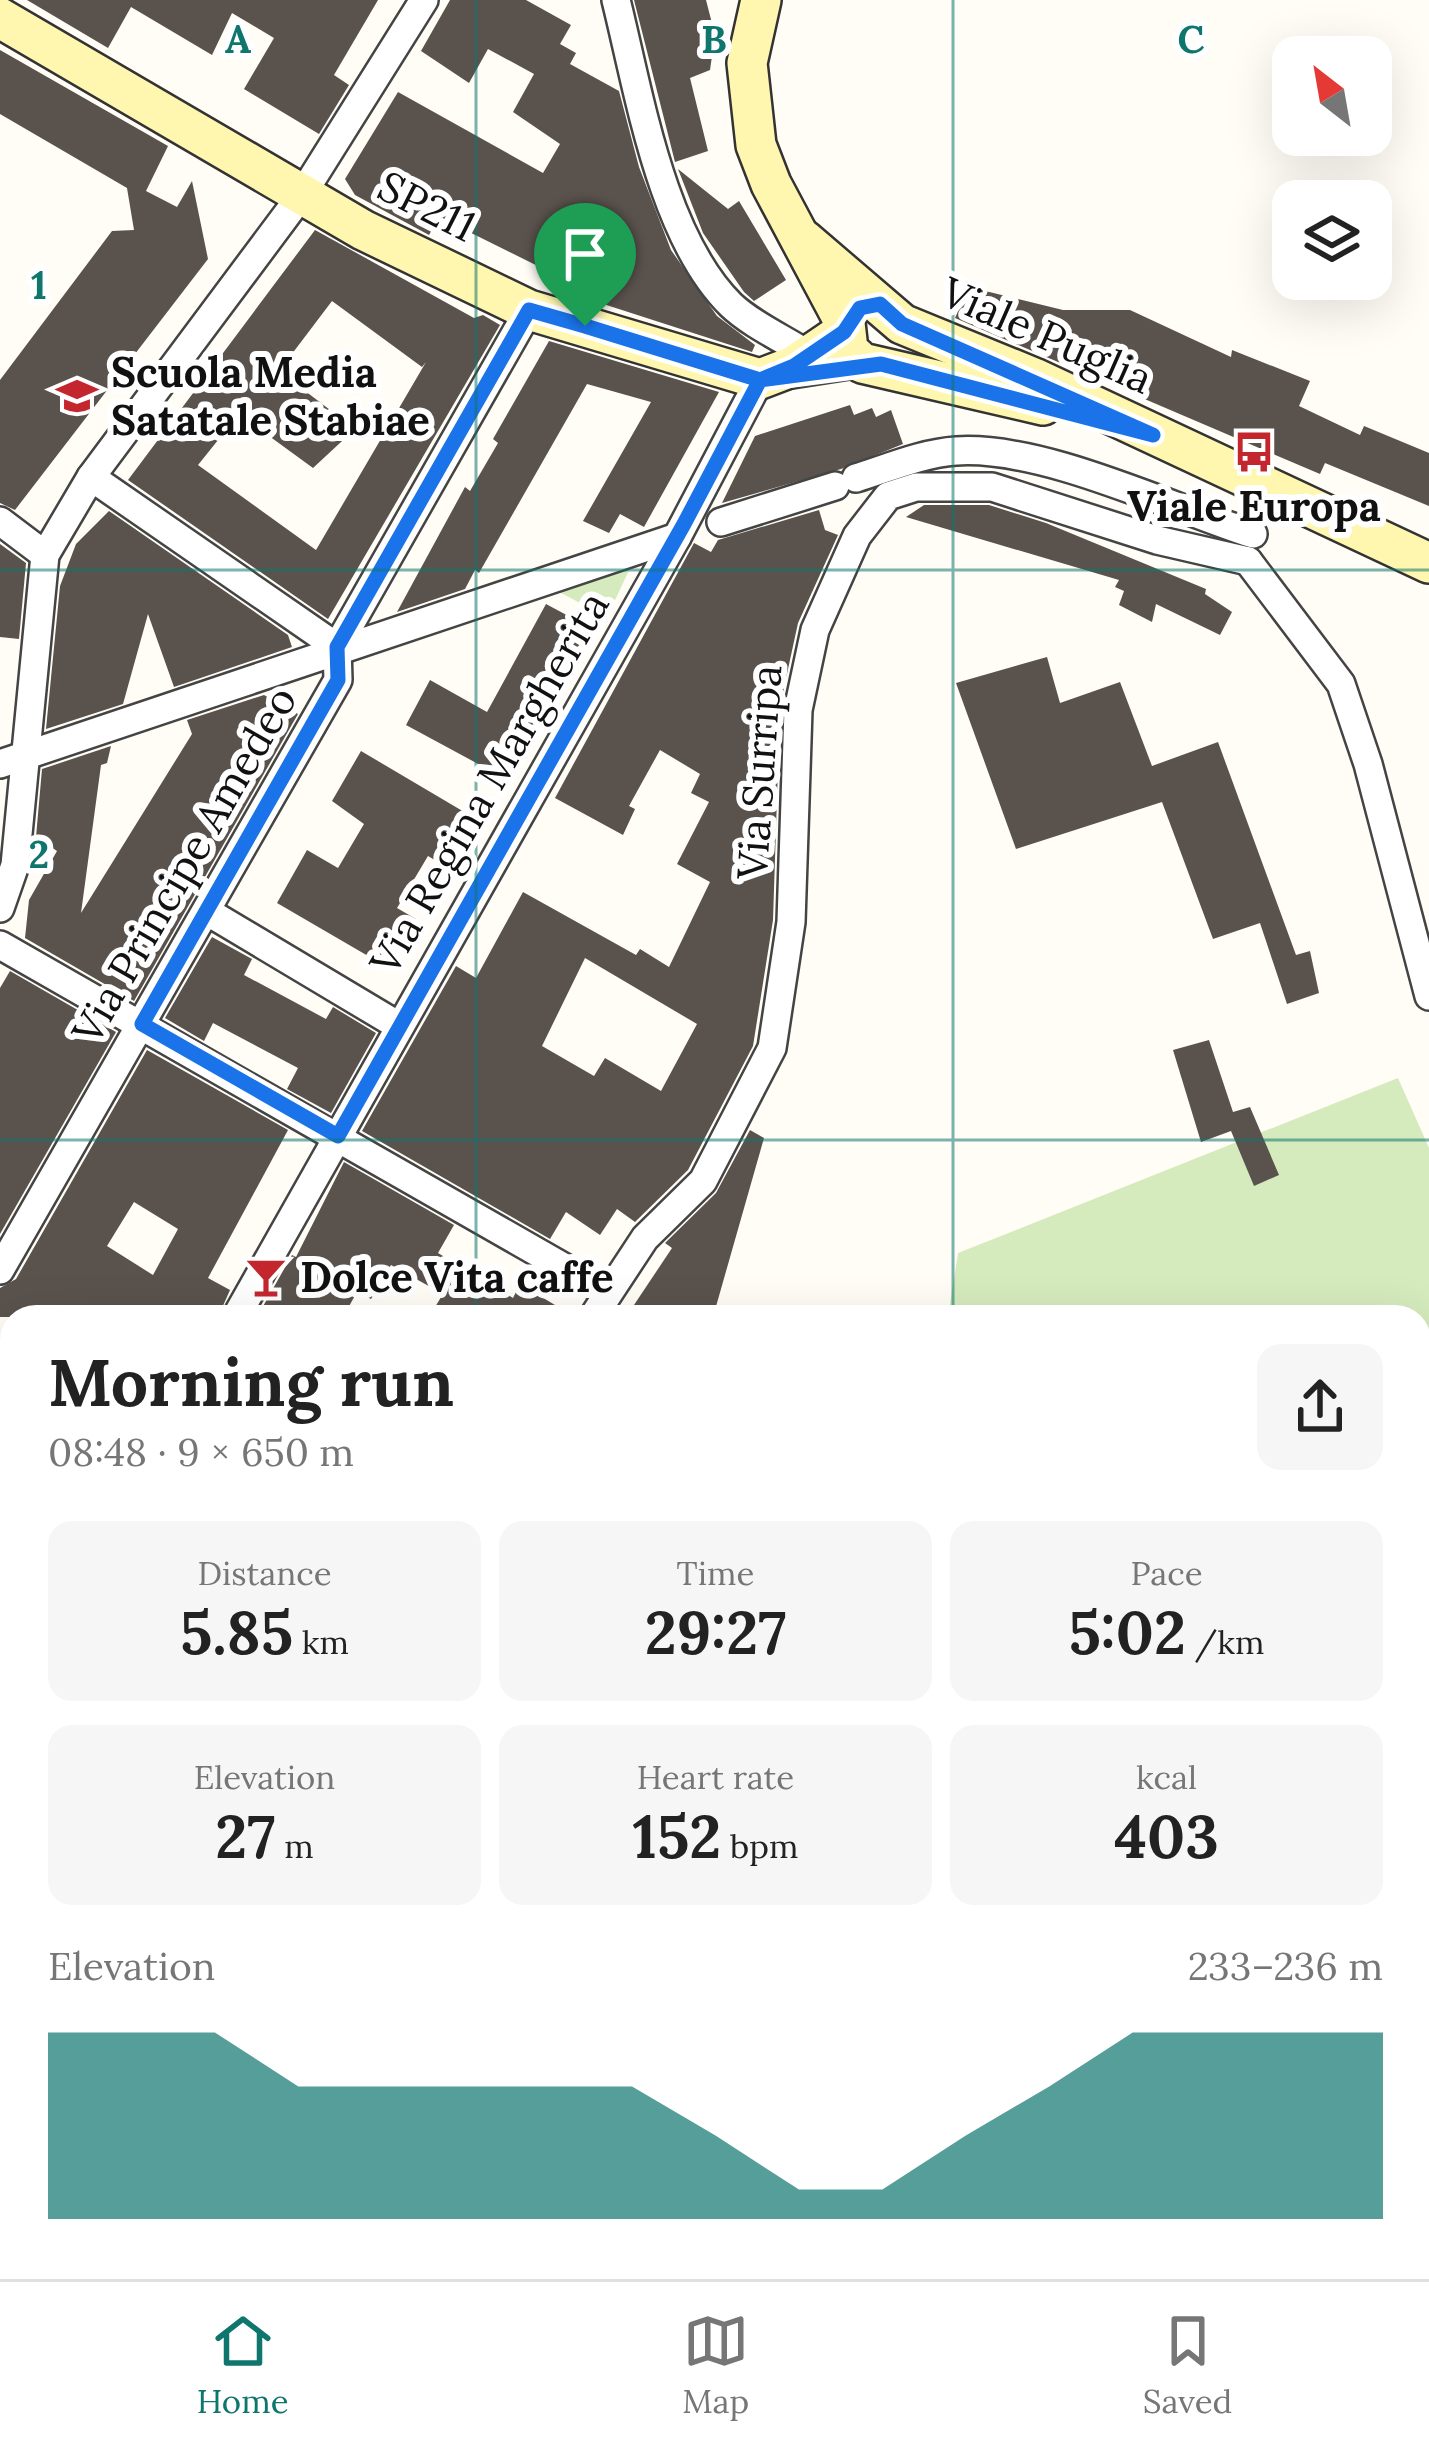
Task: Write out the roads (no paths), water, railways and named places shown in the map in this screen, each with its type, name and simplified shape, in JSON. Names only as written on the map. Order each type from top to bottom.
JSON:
[{"type":"street","points":[[0,908],[15,865],[13,759],[45,555],[92,477],[303,194],[424,0]]},
{"type":"street","points":[[616,0],[666,191],[697,254],[731,305],[810,356]]},
{"type":"street","points":[[761,0],[747,63],[749,108],[770,184],[869,335]]},
{"type":"street","name":"SP211","points":[[0,18],[363,230],[529,310],[760,380]]},
{"type":"street","name":"Via Principe Amedeo","points":[[0,1270],[338,680],[337,647],[529,310]]},
{"type":"street","points":[[760,380],[869,335]]},
{"type":"street","points":[[760,380],[869,335]]},
{"type":"street","name":"Viale Puglia","points":[[869,335],[1153,435],[1429,563]]},
{"type":"street","name":"Via Regina Margherita","points":[[243,1305],[677,537],[760,380]]},
{"type":"street","points":[[721,522],[956,451],[1064,468],[1250,547],[1341,684],[1368,764],[1429,996]]},
{"type":"street","points":[[92,477],[337,647]]},
{"type":"street","points":[[840,484],[833,499],[852,497],[872,516]]},
{"type":"street","name":"Via Surripa","points":[[600,1304],[645,1238],[703,1181],[772,1048],[791,922],[790,819],[798,710],[815,630],[856,536],[888,496],[916,487],[992,487],[1157,540],[1250,547]]},
{"type":"street","points":[[1250,547],[1272,488]]},
{"type":"street","points":[[0,521],[45,555]]},
{"type":"street","points":[[13,759],[677,537]]},
{"type":"street","points":[[208,912],[400,1025]]},
{"type":"street","points":[[0,945],[338,1136],[600,1304]]},
{"type":"place","name":"Scuola Media Satatale Stabiae","points":[[77,396]]},
{"type":"place","name":"Viale Europa","points":[[1254,452]]},
{"type":"place","name":"Dolce Vita caffe","points":[[266,1277]]}]
